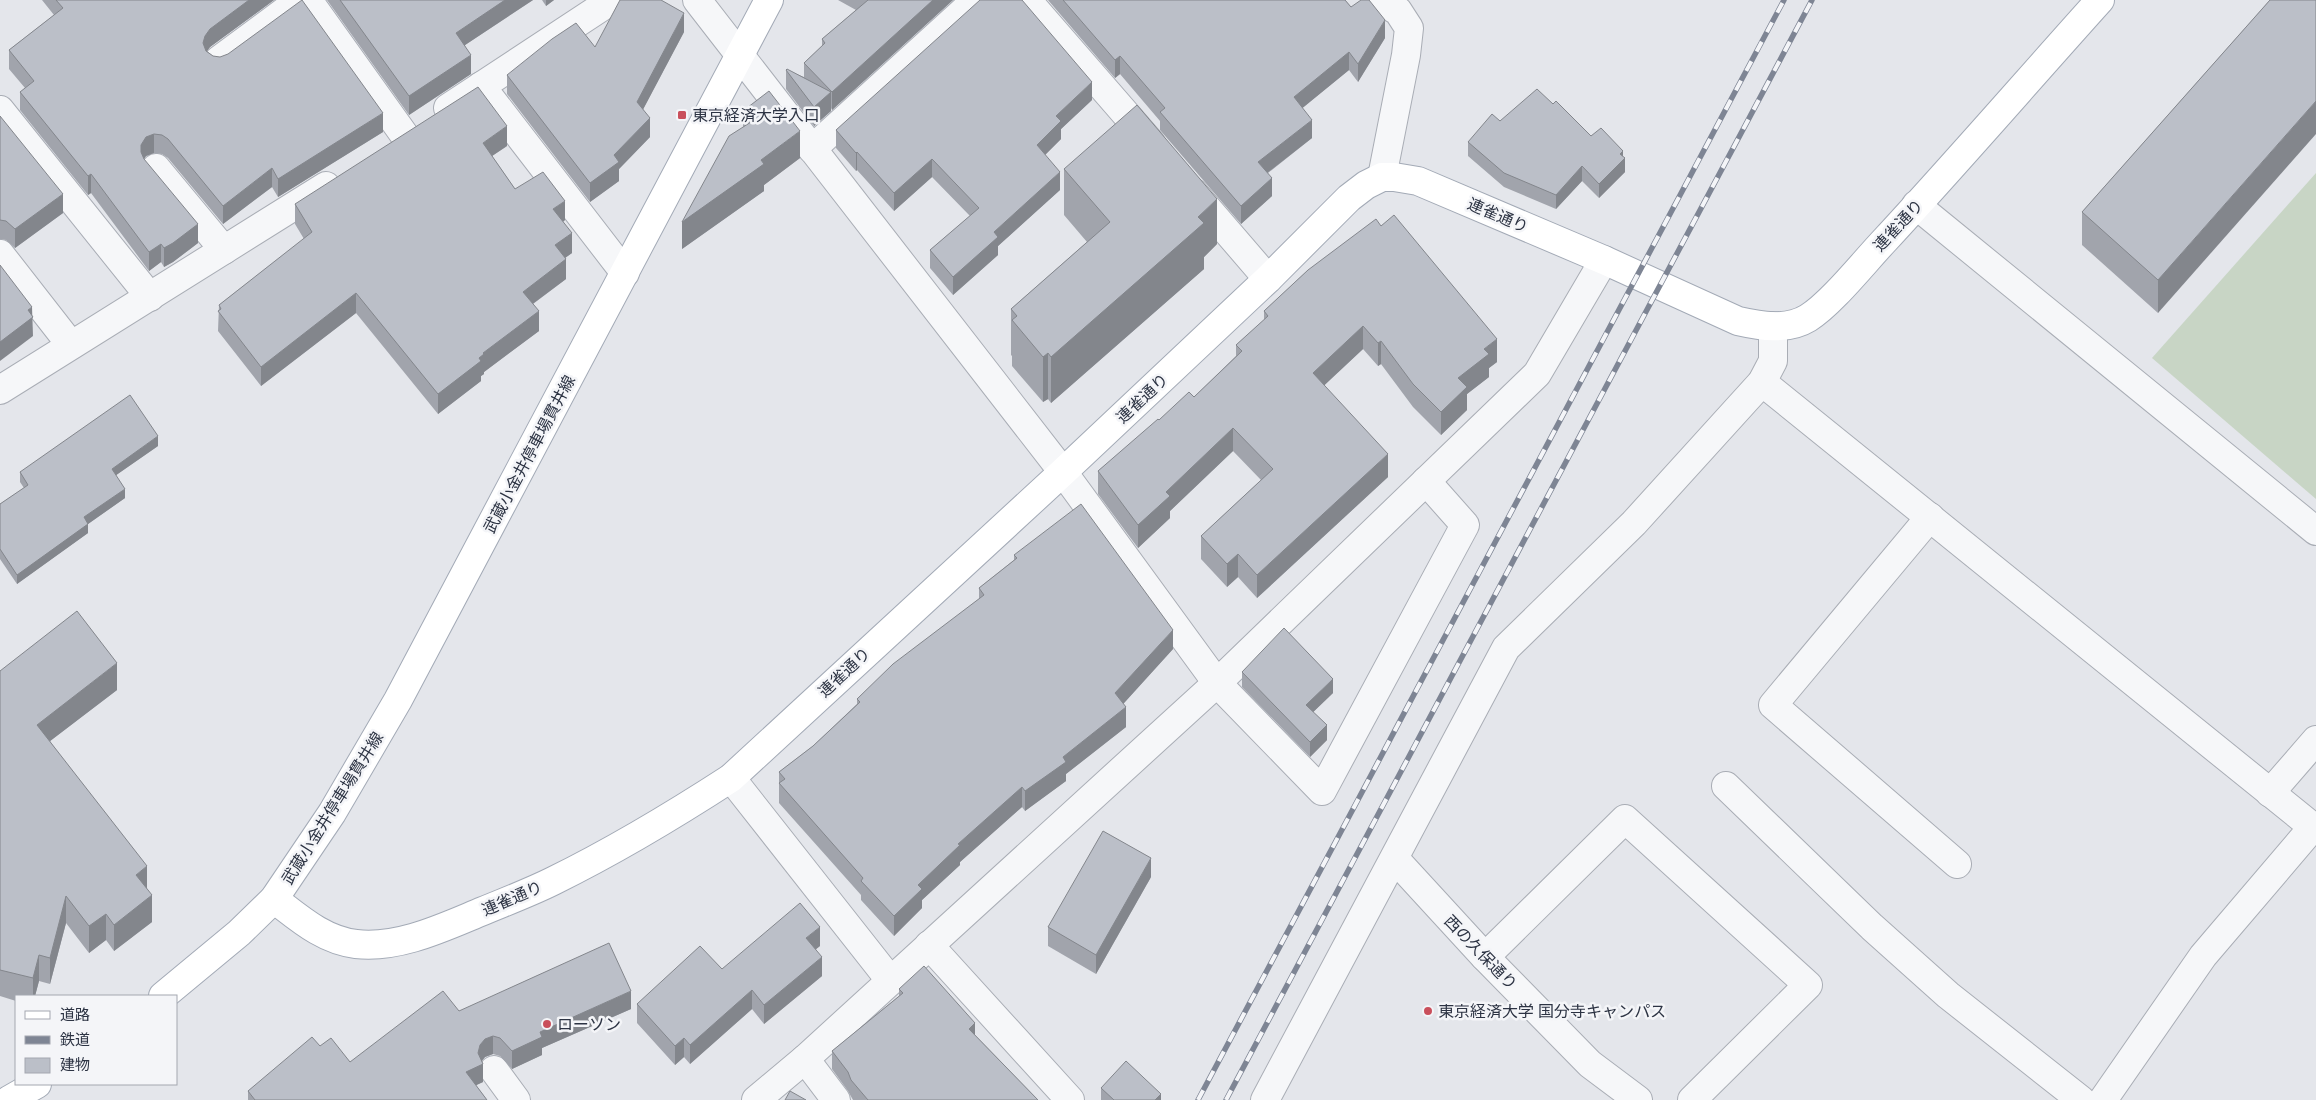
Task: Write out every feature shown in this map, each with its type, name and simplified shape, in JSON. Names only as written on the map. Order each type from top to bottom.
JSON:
[{"type":"main road","name":"武蔵小金井停車場貫井線","points":[[274,900],[332,813],[398,700],[769,0]]},
{"type":"main road","name":"連雀通り","points":[[274,900],[318,932],[336,940],[356,944],[380,945],[413,937],[447,926],[553,881],[688,806],[731,778],[1063,472],[1268,279],[1349,198],[1366,185],[1382,177],[1418,181],[1604,260],[1738,321],[1759,326],[1795,324],[1814,314],[1916,205],[2100,0]]},
{"type":"main road","points":[[164,995],[239,933],[274,900]]},
{"type":"main road","points":[[9,1100],[35,1085]]},
{"type":"street","points":[[219,60],[300,0]]},
{"type":"street","points":[[308,0],[404,136]]},
{"type":"street","points":[[380,152],[612,0]]},
{"type":"street","points":[[698,0],[739,56],[1063,472],[1217,683],[1322,791],[1465,525],[1426,481]]},
{"type":"street","points":[[812,149],[976,0]]},
{"type":"street","points":[[1027,0],[1268,279]]},
{"type":"street","points":[[1378,0],[1398,10],[1408,28],[1406,55],[1382,177]]},
{"type":"street","points":[[481,86],[625,273]]},
{"type":"street","points":[[0,110],[150,297]]},
{"type":"street","points":[[156,168],[224,250]]},
{"type":"street","points":[[0,390],[347,173]]},
{"type":"street","points":[[1916,205],[2316,531]]},
{"type":"street","points":[[0,254],[71,345]]},
{"type":"street","points":[[756,1100],[805,1059],[1217,683],[1537,374],[1604,260]]},
{"type":"street","points":[[1265,1100],[1506,648],[1634,522],[1762,382],[1773,360],[1773,326]]},
{"type":"street","points":[[1762,382],[2314,828],[2203,956],[2103,1100]]},
{"type":"street","points":[[1930,517],[1773,705],[1957,864]]},
{"type":"street","points":[[2270,793],[2316,740]]},
{"type":"street","points":[[731,778],[890,980]]},
{"type":"street","points":[[1726,786],[1872,927],[1948,995],[2081,1100]]},
{"type":"street","points":[[1485,957],[1625,819],[1808,985],[1692,1100]]},
{"type":"street","name":"西の久保通り","points":[[1395,859],[1485,957],[1590,1064],[1638,1100]]},
{"type":"street","points":[[929,945],[1070,1100]]},
{"type":"street","points":[[805,1059],[836,1100]]},
{"type":"street","points":[[494,1070],[516,1100]]},
{"type":"green space","points":[[2316,173],[2316,499],[2152,358]]},
{"type":"building","points":[[56,0],[249,0],[210,29],[205,36],[203,43],[206,51],[213,56],[220,57],[228,54],[302,0],[383,113],[278,179],[272,168],[223,206],[168,139],[162,135],[154,134],[146,137],[141,145],[144,159],[198,224],[173,243],[164,248],[161,244],[149,252],[91,174],[88,176],[20,92],[34,81],[9,50],[63,8]]},
{"type":"building","points":[[340,0],[505,0],[456,33],[471,55],[409,96]]},
{"type":"building","points":[[620,0],[661,0],[684,13],[637,102],[650,118],[614,155],[619,162],[590,183],[507,75],[552,39],[576,23],[595,47]]},
{"type":"building","points":[[868,0],[933,0],[832,92],[804,63],[825,43],[822,39]]},
{"type":"building","points":[[980,0],[1022,0],[1092,82],[1056,116],[1061,121],[1037,145],[1060,172],[994,232],[998,237],[953,277],[930,250],[979,208],[932,159],[894,193],[836,130]]},
{"type":"building","points":[[1063,0],[1345,0],[1351,7],[1361,0],[1369,0],[1385,20],[1358,64],[1349,52],[1294,97],[1312,120],[1258,162],[1272,178],[1241,206],[1160,112],[1165,108],[1120,56],[1115,60]]},
{"type":"building","points":[[2270,0],[2316,0],[2316,101],[2158,280],[2082,212]]},
{"type":"building","points":[[787,69],[831,92],[814,107]]},
{"type":"building","points":[[478,87],[507,126],[483,143],[515,189],[543,172],[565,201],[553,209],[572,233],[555,245],[566,259],[523,292],[539,311],[483,353],[479,358],[481,361],[438,394],[356,293],[261,367],[218,311],[221,309],[219,305],[312,232],[295,204]]},
{"type":"building","points":[[1537,89],[1553,104],[1556,101],[1591,136],[1601,128],[1623,151],[1620,154],[1625,158],[1599,184],[1582,166],[1556,195],[1504,173],[1468,142],[1492,114],[1500,121]]},
{"type":"building","points":[[769,91],[800,131],[761,160],[764,164],[682,222],[729,136],[751,122],[743,111]]},
{"type":"building","points":[[1137,105],[1217,199],[1198,217],[1204,223],[1051,357],[1048,353],[1043,357],[1012,320],[1017,316],[1011,309],[1110,222],[1064,169]]},
{"type":"building","points":[[0,116],[63,194],[15,229],[6,221],[0,220]]},
{"type":"building","points":[[1394,215],[1497,339],[1484,349],[1489,354],[1458,378],[1467,387],[1441,412],[1413,384],[1381,341],[1378,343],[1363,326],[1313,373],[1388,454],[1257,575],[1238,554],[1227,564],[1201,536],[1273,469],[1233,428],[1166,492],[1170,496],[1138,525],[1098,471],[1189,392],[1194,397],[1242,351],[1236,345],[1268,316],[1264,311],[1308,270],[1376,219],[1381,226]]},
{"type":"building","points":[[0,265],[32,307],[28,310],[33,317],[0,342]]},
{"type":"building","points":[[130,395],[158,436],[112,469],[125,489],[84,517],[88,524],[17,575],[0,549],[0,504],[28,485],[20,472]]},
{"type":"building","points":[[1081,504],[1173,630],[1115,693],[1126,707],[1063,757],[1066,762],[1025,791],[1022,787],[958,844],[960,845],[918,885],[922,889],[894,916],[861,881],[863,878],[779,783],[785,779],[779,772],[813,746],[860,702],[857,699],[893,664],[984,595],[979,588],[1017,558],[1014,555]]},
{"type":"building","points":[[77,611],[117,663],[37,725],[147,866],[136,875],[152,895],[114,925],[106,914],[89,926],[66,896],[50,958],[39,955],[33,978],[0,970],[0,671]]},
{"type":"building","points":[[1284,628],[1333,679],[1306,705],[1327,725],[1310,742],[1242,672]]},
{"type":"building","points":[[1103,831],[1151,858],[1096,955],[1048,927]]},
{"type":"building","points":[[800,903],[820,927],[806,938],[822,957],[764,1005],[752,990],[690,1045],[684,1038],[675,1046],[637,1004],[700,946],[722,969]]},
{"type":"building","points":[[609,943],[631,991],[540,1032],[542,1037],[512,1051],[500,1038],[493,1036],[485,1039],[480,1045],[478,1053],[483,1064],[466,1072],[487,1100],[255,1100],[248,1091],[312,1037],[320,1046],[331,1038],[350,1062],[443,991],[459,1011]]},
{"type":"building","points":[[924,966],[975,1023],[969,1029],[1038,1100],[868,1100],[851,1080],[848,1072],[832,1051],[903,993],[899,989]]},
{"type":"building","points":[[1126,1061],[1161,1094],[1155,1100],[1114,1100],[1101,1088]]},
{"type":"building","points":[[790,1091],[806,1100],[785,1100]]},
{"type":"railway","points":[[1198,1100],[1784,0]]},
{"type":"railway","points":[[1226,1100],[1812,0]]},
{"type":"place","name":"東京経済大学入口","points":[[682,115]]},
{"type":"place","name":"東京経済大学 国分寺キャンパス","points":[[1428,1011]]},
{"type":"place","name":"ローソン","points":[[547,1024]]}]
